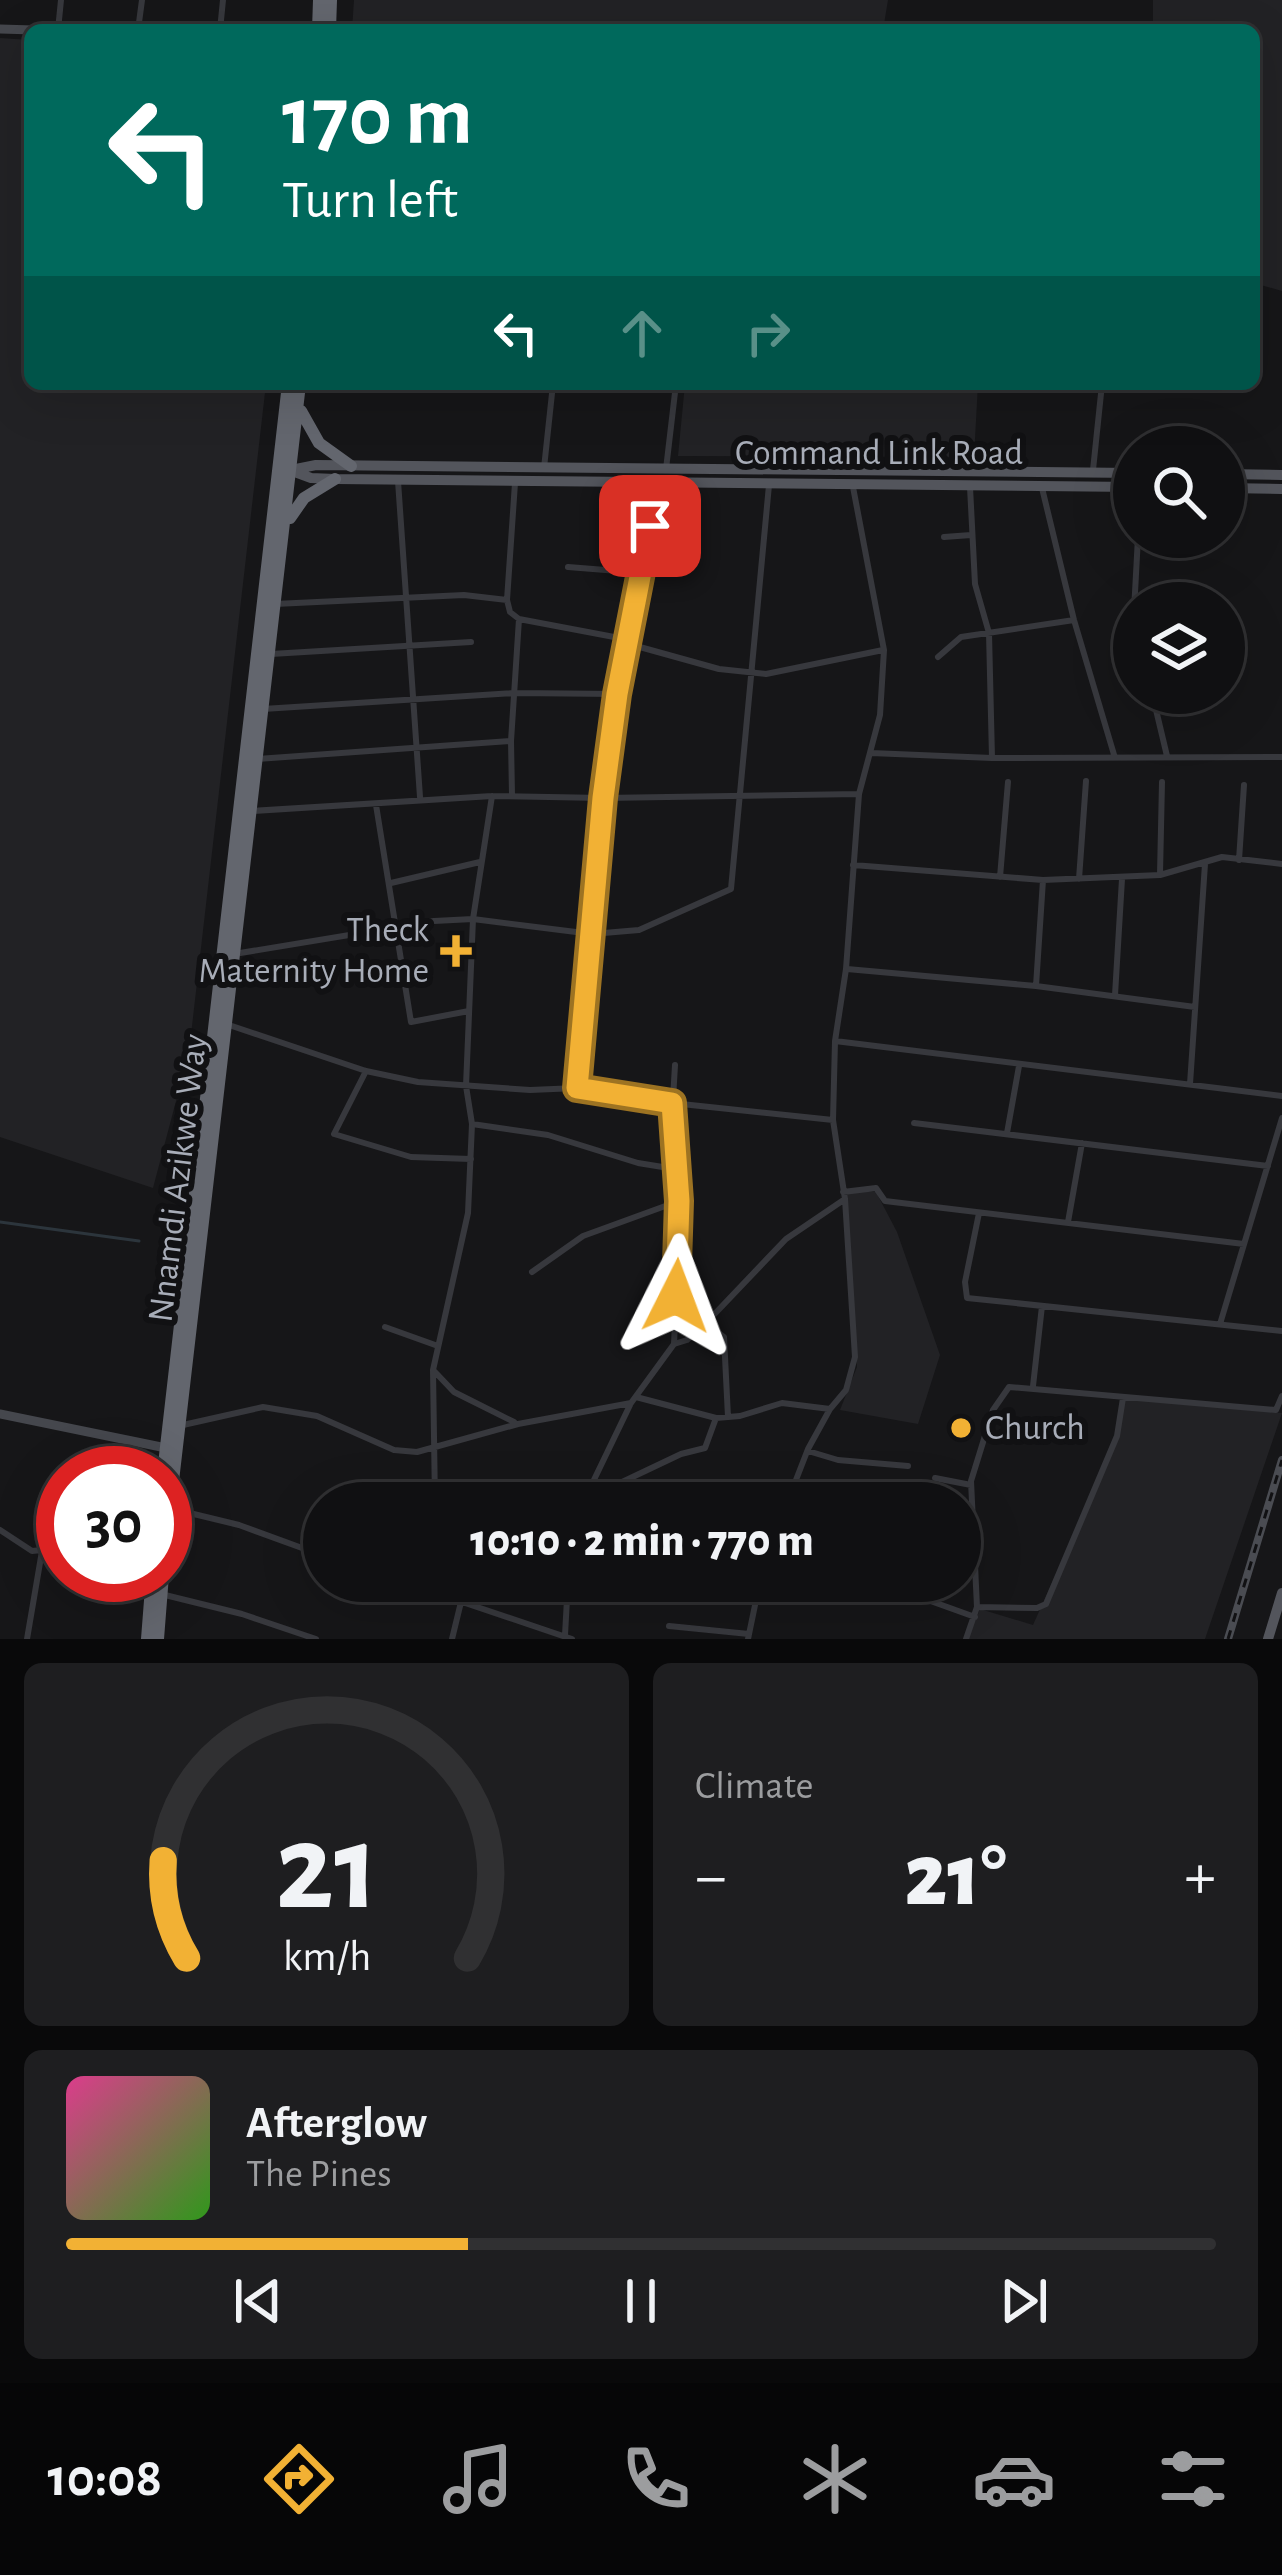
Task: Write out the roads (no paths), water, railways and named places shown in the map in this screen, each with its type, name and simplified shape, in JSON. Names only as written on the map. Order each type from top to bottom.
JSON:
[{"type":"highway","name":"Nnamdi Azikwe Way","points":[[166,1446],[282,446],[295,390]]},
{"type":"highway","name":"Nnamdi Azikwe Way","points":[[177,1446],[291,470],[296,390]]},
{"type":"highway","points":[[297,390],[311,434],[351,466]]},
{"type":"highway","points":[[282,542],[304,498],[335,479]]},
{"type":"highway","points":[[147,1639],[150,1602]]},
{"type":"highway","points":[[158,1639],[160,1602]]},
{"type":"main road","points":[[275,506],[291,470],[282,446]]},
{"type":"main road","name":"Command Link Road","points":[[291,470],[302,466],[666,469],[770,481],[1113,486]]},
{"type":"main road","name":"Command Link Road","points":[[291,470],[335,479],[656,481],[724,476],[1113,472]]},
{"type":"main road","points":[[1245,474],[1282,475]]},
{"type":"main road","points":[[1245,488],[1282,489]]},
{"type":"main road","points":[[1268,1639],[1282,1593]]},
{"type":"street","points":[[544,468],[552,390]]},
{"type":"street","points":[[666,469],[675,390]]},
{"type":"street","points":[[1093,472],[1101,390]]},
{"type":"street","points":[[398,478],[420,799]]},
{"type":"street","points":[[515,479],[507,600],[510,612],[519,619],[630,642],[719,669],[766,674],[884,650]]},
{"type":"street","points":[[577,1088],[603,798],[656,481]]},
{"type":"street","points":[[234,954],[434,921],[473,919],[592,934],[639,930],[731,889],[770,481]]},
{"type":"street","points":[[795,1482],[830,1409],[846,1390],[855,1357],[844,1195],[833,1120],[835,1041],[846,969],[859,794],[880,715],[884,650],[852,483]]},
{"type":"street","points":[[970,483],[975,584],[989,633],[992,758]]},
{"type":"street","points":[[1041,484],[1074,620],[1115,758]]},
{"type":"street","points":[[944,537],[971,535]]},
{"type":"street","points":[[568,567],[643,573]]},
{"type":"street","points":[[275,604],[404,596],[507,600]]},
{"type":"street","points":[[512,796],[519,619]]},
{"type":"street","points":[[938,657],[961,638],[1074,620]]},
{"type":"street","points":[[269,654],[471,642]]},
{"type":"street","points":[[263,709],[514,693],[617,694]]},
{"type":"street","points":[[1157,714],[1166,756]]},
{"type":"street","points":[[257,760],[511,741]]},
{"type":"street","points":[[871,753],[992,758],[1282,757]]},
{"type":"street","points":[[1079,879],[1086,781]]},
{"type":"street","points":[[1000,877],[1008,782]]},
{"type":"street","points":[[1160,875],[1162,782]]},
{"type":"street","points":[[1239,860],[1244,785]]},
{"type":"street","points":[[251,812],[492,796],[859,794]]},
{"type":"street","points":[[436,1482],[433,1370],[468,1213],[472,1124],[466,1086],[473,919],[492,796]]},
{"type":"street","points":[[376,805],[411,1022],[469,1011]]},
{"type":"street","points":[[853,865],[1043,880],[1160,875],[1222,857],[1282,864]]},
{"type":"street","points":[[390,884],[480,862]]},
{"type":"street","points":[[1190,1084],[1205,863]]},
{"type":"street","points":[[1115,995],[1122,879]]},
{"type":"street","points":[[1036,986],[1043,880]]},
{"type":"street","points":[[846,969],[1036,986],[1196,1007]]},
{"type":"street","points":[[226,1024],[366,1072],[466,1086],[577,1088],[833,1120]]},
{"type":"street","points":[[835,1041],[1282,1096]]},
{"type":"street","points":[[593,1482],[633,1400],[674,1344],[679,1201],[672,1103],[676,1065]]},
{"type":"street","points":[[1007,1134],[1019,1066]]},
{"type":"street","points":[[366,1072],[334,1134],[411,1157],[471,1159]]},
{"type":"street","points":[[1220,1324],[1282,1118]]},
{"type":"street","points":[[914,1123],[1268,1166]]},
{"type":"street","points":[[472,1124],[548,1135],[638,1163],[675,1169]]},
{"type":"street","points":[[1068,1223],[1082,1143]]},
{"type":"street","points":[[674,1344],[687,1340],[706,1323],[786,1239],[844,1195],[876,1188],[885,1201],[1244,1244]]},
{"type":"street","points":[[532,1271],[583,1235],[679,1201]]},
{"type":"street","points":[[979,1213],[965,1282],[967,1298],[1282,1331]]},
{"type":"street","points":[[1033,1388],[1042,1306]]},
{"type":"street","points":[[706,1323],[724,1337],[728,1417]]},
{"type":"street","points":[[385,1327],[438,1346]]},
{"type":"street","points":[[433,1370],[454,1392],[518,1424]]},
{"type":"street","points":[[972,1482],[993,1411],[1004,1391],[1015,1385],[1276,1410],[1282,1396]]},
{"type":"street","points":[[943,1602],[976,1612],[1046,1604],[1117,1436],[1124,1397]]},
{"type":"street","points":[[179,1426],[262,1407],[317,1416],[394,1450],[437,1449],[518,1424],[633,1400],[716,1418],[782,1403],[830,1409]]},
{"type":"street","points":[[0,1414],[156,1446]]},
{"type":"street","points":[[623,1482],[681,1454],[705,1448],[716,1418]]},
{"type":"street","points":[[808,1451],[838,1460],[908,1466]]},
{"type":"street","points":[[935,1478],[953,1482]]},
{"type":"street","points":[[192,1514],[303,1548]]},
{"type":"street","points":[[0,1530],[22,1547],[36,1550]]},
{"type":"street","points":[[27,1639],[36,1586]]},
{"type":"street","points":[[192,1602],[316,1639]]},
{"type":"street","points":[[452,1639],[461,1602]]},
{"type":"street","points":[[464,1602],[568,1637],[568,1602]]},
{"type":"street","points":[[669,1626],[748,1636],[755,1602]]},
{"type":"street","points":[[966,1639],[976,1602]]},
{"type":"waterway","points":[[0,1222],[139,1241]]},
{"type":"railway","points":[[1228,1639],[1282,1460]]},
{"type":"place","name":"Theck Maternity Home","points":[[456,951]]},
{"type":"place","name":"Church","points":[[961,1428]]}]
